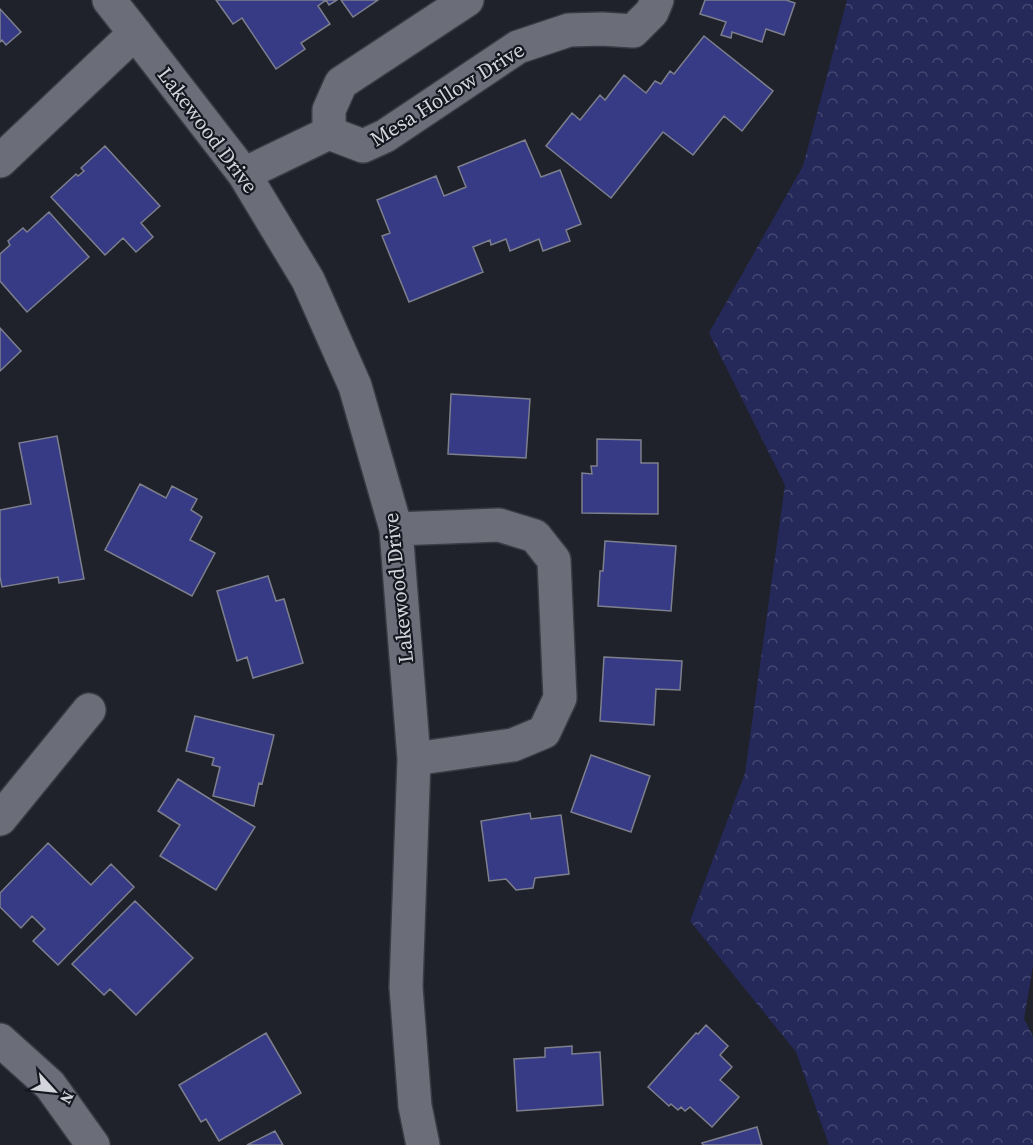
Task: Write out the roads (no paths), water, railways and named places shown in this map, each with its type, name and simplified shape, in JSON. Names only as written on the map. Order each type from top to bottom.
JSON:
[{"type":"street","name":"Lakewood Drive","points":[[109,0],[244,174],[308,280],[356,386],[396,530],[414,759],[406,987],[415,1106],[423,1145]]},
{"type":"street","points":[[244,174],[329,133],[329,110],[341,83],[467,0]]},
{"type":"street","name":"Mesa Hollow Drive","points":[[329,133],[363,146],[385,136],[518,47],[569,30],[633,30],[652,12],[657,0]]},
{"type":"street","points":[[0,162],[135,33]]},
{"type":"street","points":[[396,530],[499,525],[535,536],[554,560],[560,699],[544,732],[513,745],[414,759]]},
{"type":"street","points":[[0,819],[89,710]]},
{"type":"street","points":[[0,1040],[50,1085],[93,1145]]}]
